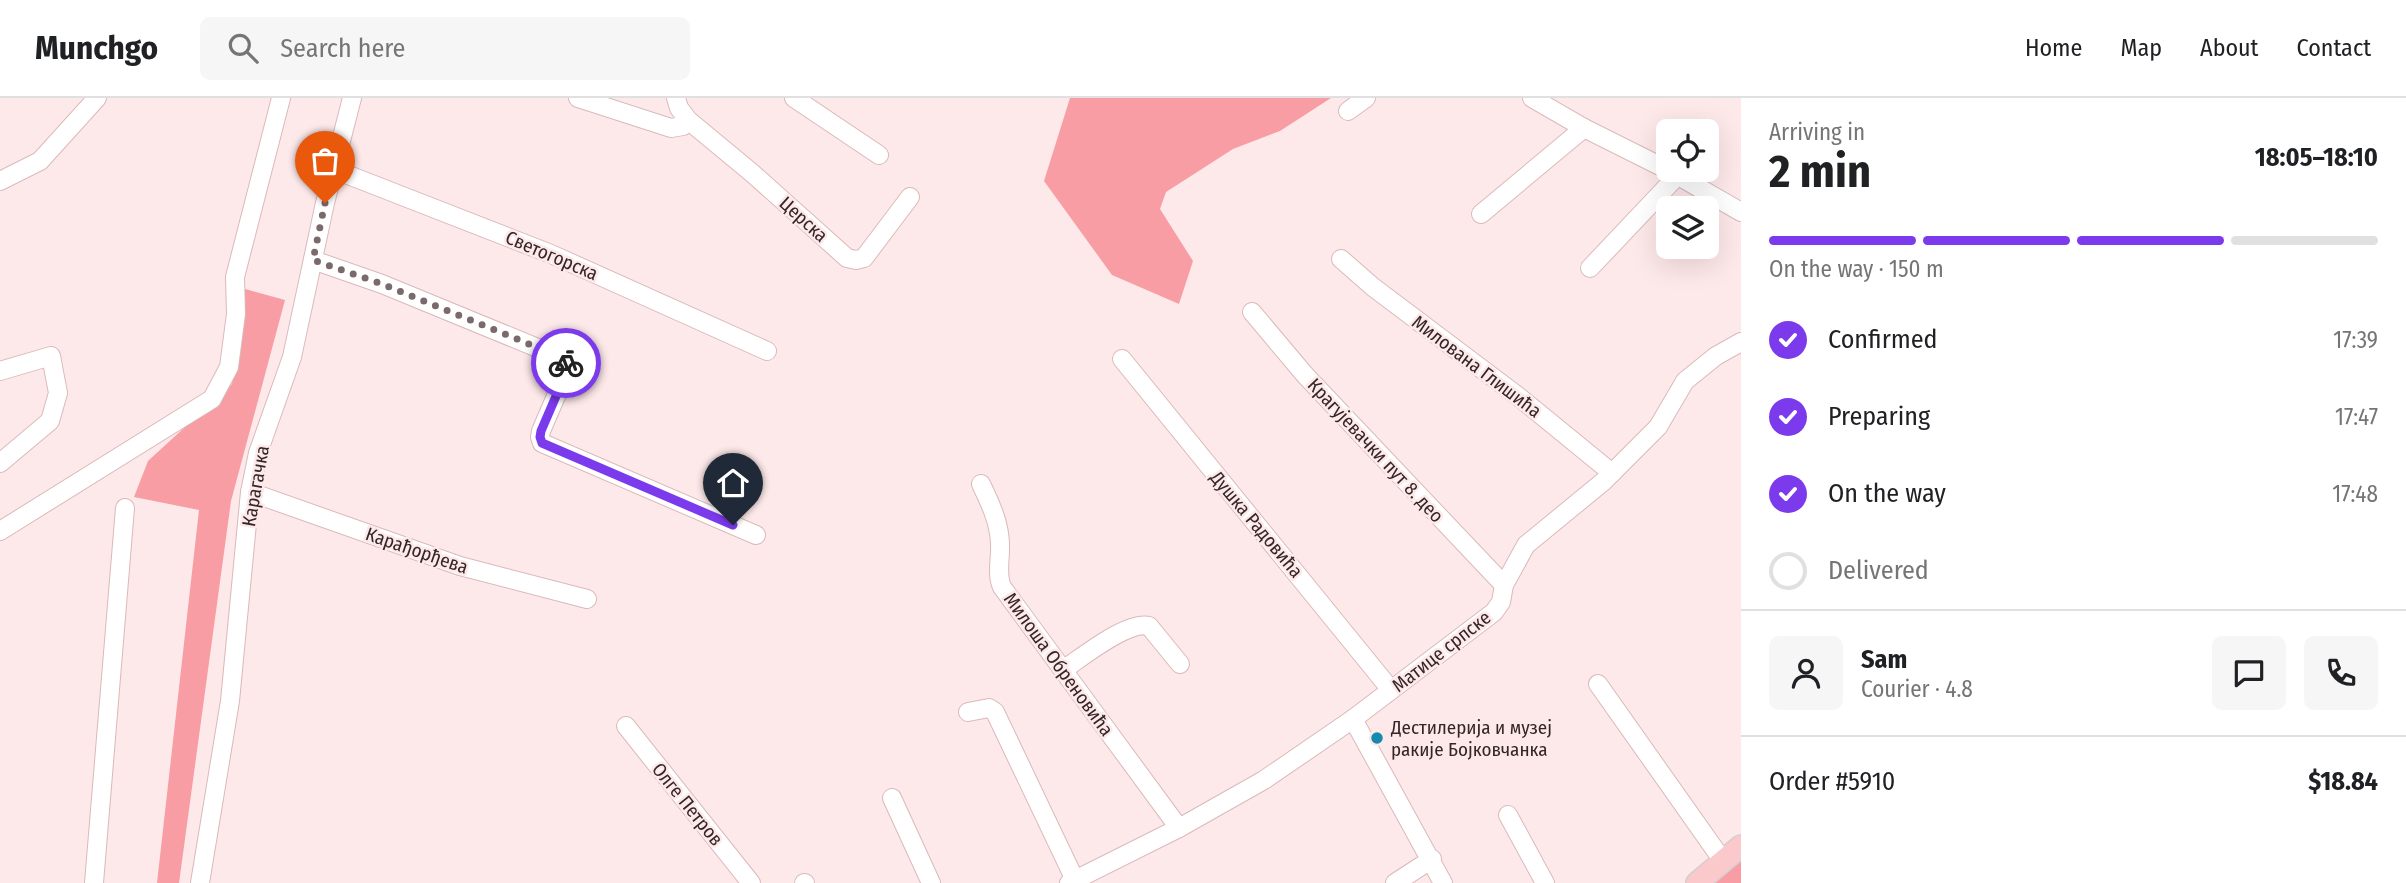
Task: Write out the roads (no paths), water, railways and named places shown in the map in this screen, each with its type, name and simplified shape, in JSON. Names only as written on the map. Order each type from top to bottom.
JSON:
[{"type":"main road","points":[[1697,883],[1741,846]]},
{"type":"street","points":[[0,181],[40,161],[97,98]]},
{"type":"street","points":[[0,531],[212,399],[229,367],[236,314],[235,277],[281,98]]},
{"type":"street","name":"Карагачка","points":[[200,883],[230,701],[250,492],[258,453],[292,356],[333,169],[352,98]]},
{"type":"street","points":[[578,98],[671,128],[683,126],[688,120]]},
{"type":"street","name":"Церска","points":[[676,98],[679,108],[688,120],[742,164],[847,258],[864,258],[910,197]]},
{"type":"street","points":[[794,98],[879,155]]},
{"type":"street","points":[[1348,111],[1366,98]]},
{"type":"street","points":[[1532,98],[1584,128],[1656,164]]},
{"type":"street","points":[[1481,214],[1584,128]]},
{"type":"street","name":"Светогорска","points":[[333,169],[551,254],[767,351]]},
{"type":"street","points":[[1590,268],[1662,182]]},
{"type":"street","points":[[1690,182],[1741,212]]},
{"type":"street","name":"Милована Глишића","points":[[1341,259],[1373,287],[1519,397],[1612,472]]},
{"type":"street","points":[[313,260],[467,317],[562,358],[566,362],[566,373],[541,431],[542,443],[756,535]]},
{"type":"street","name":"Крагујевачки пут 8. део","points":[[1252,312],[1305,375],[1504,585]]},
{"type":"street","name":"Матице српске","points":[[1072,881],[1179,828],[1264,780],[1353,719],[1494,612],[1501,602],[1504,585],[1526,545],[1612,472],[1658,427],[1685,381],[1716,356],[1741,342]]},
{"type":"street","points":[[0,371],[51,356],[58,393],[50,421],[0,463]]},
{"type":"street","name":"Душка Радовића","points":[[1122,359],[1391,690]]},
{"type":"street","name":"Милоша Обреновића","points":[[981,484],[997,518],[1000,541],[999,576],[1002,587],[1179,828]]},
{"type":"street","name":"Карађорђева","points":[[250,492],[460,566],[587,599]]},
{"type":"street","points":[[94,883],[125,508]]},
{"type":"street","points":[[1063,670],[1123,631],[1142,624],[1149,626],[1180,664]]},
{"type":"street","points":[[1598,684],[1723,861]]},
{"type":"street","points":[[968,712],[989,708],[995,712],[1072,881]]},
{"type":"street","points":[[1353,719],[1443,883]]},
{"type":"street","name":"Олге Петров","points":[[626,726],[751,883]]},
{"type":"street","points":[[892,798],[931,883]]},
{"type":"street","points":[[1508,814],[1545,883]]},
{"type":"street","points":[[1395,883],[1432,859]]},
{"type":"place","name":"Дестилерија и музеј ракије Бојковчанка","points":[[1377,738]]}]
